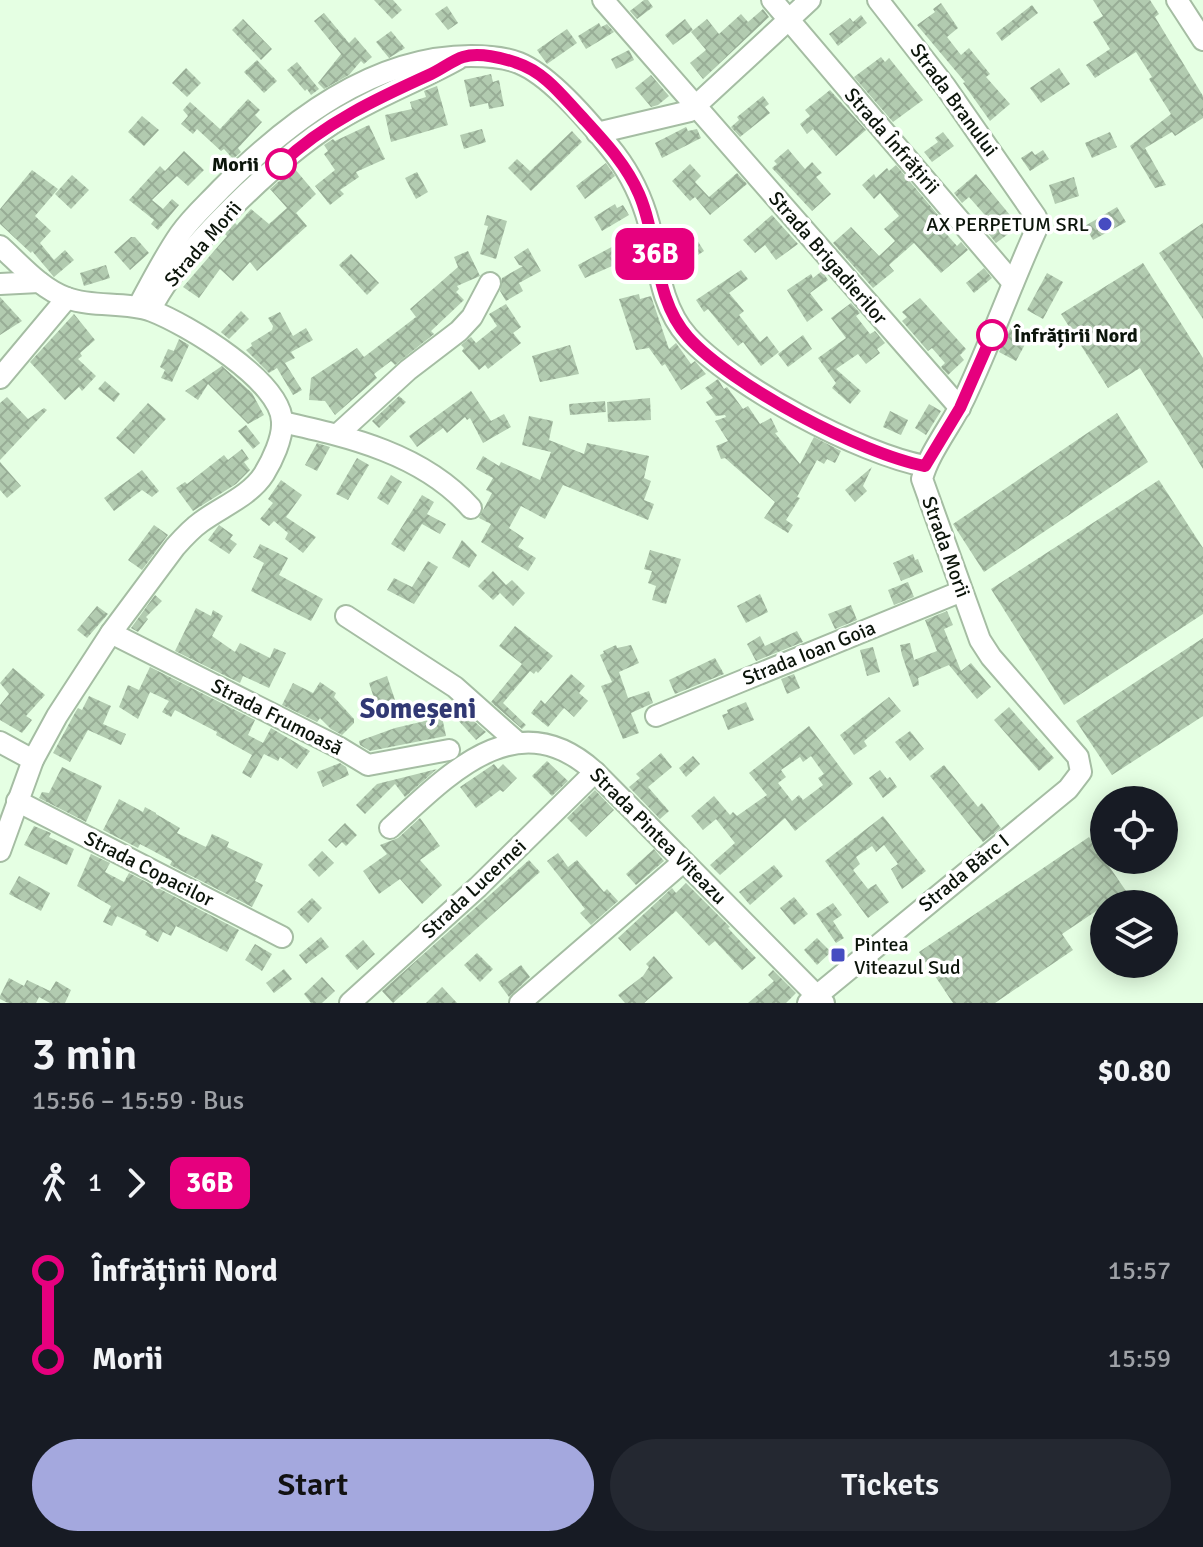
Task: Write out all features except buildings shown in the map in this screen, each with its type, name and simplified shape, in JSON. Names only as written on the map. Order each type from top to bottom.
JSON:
[{"type":"street","name":"Strada Brigadierilor","points":[[603,0],[960,408]]},
{"type":"street","name":"Strada Înfrățirii","points":[[772,0],[1013,283]]},
{"type":"street","points":[[597,133],[695,108],[810,0]]},
{"type":"street","name":"Strada Branului","points":[[878,0],[945,86],[1027,202],[1038,224],[1013,283]]},
{"type":"street","points":[[1177,0],[1203,40]]},
{"type":"street","name":"Strada Morii","points":[[144,309],[236,206],[300,148],[332,124],[375,99],[464,56]]},
{"type":"street","name":"Strada Morii","points":[[144,309],[180,235],[221,190],[288,130],[366,79],[436,57],[489,56],[519,63],[555,87],[597,133],[630,176],[640,197],[668,304],[687,336],[759,391],[801,415],[885,455],[925,466],[923,486],[980,640],[991,657],[1078,757],[1081,772]]},
{"type":"street","points":[[288,130],[300,148]]},
{"type":"street","points":[[221,190],[236,206]]},
{"type":"street","points":[[0,246],[39,282],[67,298],[144,309],[239,361],[276,405],[282,422],[278,441],[264,474],[246,492],[191,529],[111,633],[57,716],[33,760],[0,851]]},
{"type":"street","points":[[0,284],[39,282]]},
{"type":"street","points":[[338,434],[399,378],[459,331],[472,317],[490,283]]},
{"type":"street","points":[[925,466],[960,408],[1013,283]]},
{"type":"street","points":[[0,378],[67,298]]},
{"type":"street","points":[[282,422],[338,434],[411,463],[457,493],[471,508]]},
{"type":"street","name":"Strada Ioan Goia","points":[[656,716],[962,591]]},
{"type":"street","points":[[346,616],[455,687],[517,742]]},
{"type":"street","name":"Strada Frumoasă","points":[[111,633],[368,765],[449,750]]},
{"type":"street","points":[[0,742],[33,760]]},
{"type":"street","name":"Strada Pintea Viteazu","points":[[390,828],[467,761],[486,752],[517,742],[541,743],[559,749],[576,756],[595,772],[817,1000]]},
{"type":"street","name":"Strada Lucernei","points":[[350,1003],[478,887],[595,772]]},
{"type":"street","name":"Strada Bărc I","points":[[817,1000],[1068,789],[1081,772]]},
{"type":"street","name":"Strada Copacilor","points":[[17,801],[282,937]]},
{"type":"street","points":[[520,1003],[683,862]]},
{"type":"bus line","name":"36B","points":[[281,164],[332,124],[375,99],[464,56],[489,56],[519,63],[555,87],[597,133],[630,176],[648,222],[668,304],[687,336],[759,391],[842,437],[907,463],[925,466],[960,408],[992,335]]},
{"type":"place","name":"Morii","points":[[281,164]]},
{"type":"place","name":"AX PERPETUM SRL","points":[[1105,224]]},
{"type":"place","name":"Înfrățirii Nord","points":[[992,335]]},
{"type":"place","name":"Pintea Viteazul Sud","points":[[838,955]]},
{"type":"district","name":"Someșeni","points":[[418,709]]}]
